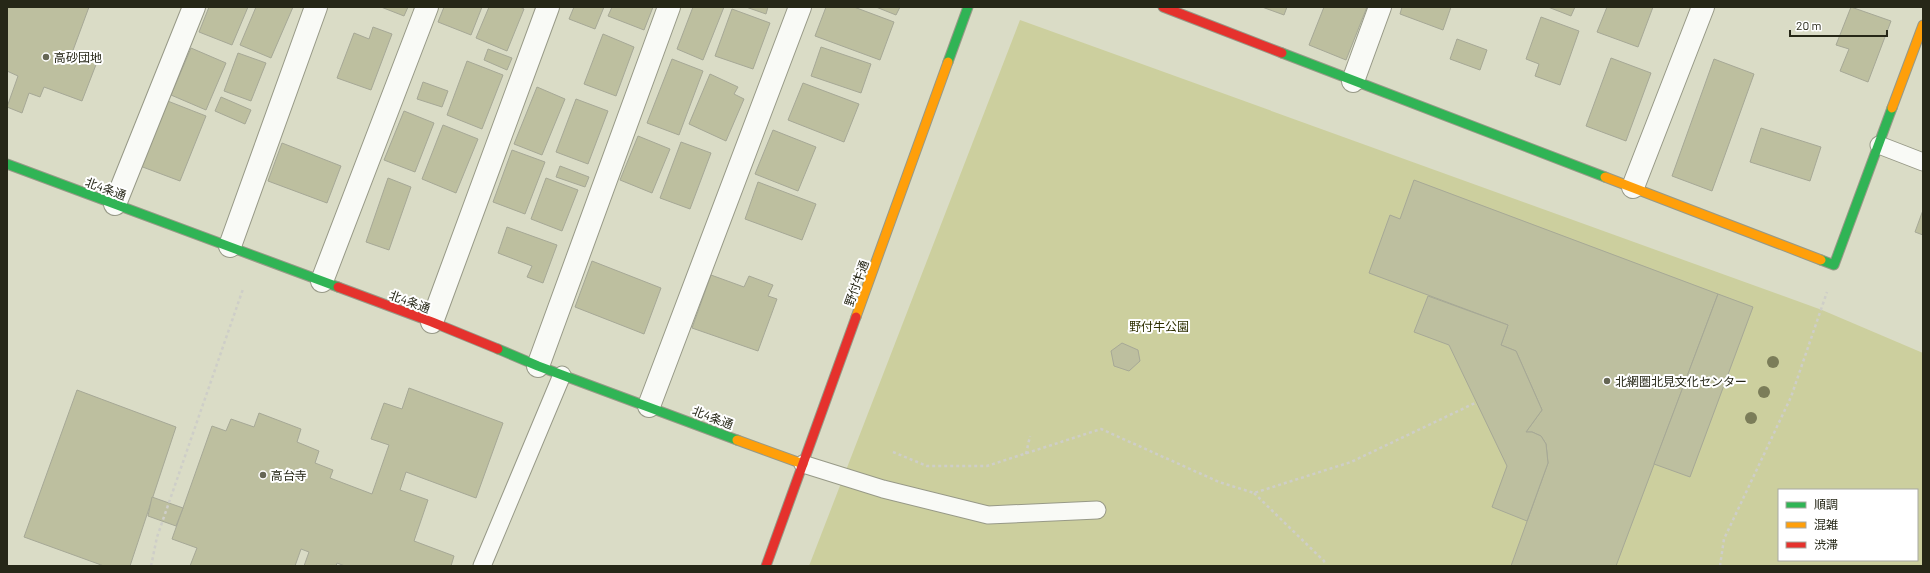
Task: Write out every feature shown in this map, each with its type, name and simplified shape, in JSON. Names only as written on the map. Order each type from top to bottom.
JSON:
[{"type":"street","points":[[115,204],[194,7]]},
{"type":"street","points":[[230,246],[316,7]]},
{"type":"street","points":[[322,281],[427,7]]},
{"type":"street","points":[[432,322],[548,7]]},
{"type":"street","points":[[538,366],[669,7]]},
{"type":"street","points":[[649,406],[800,7]]},
{"type":"street","name":"野付牛通","points":[[766,566],[968,7]]},
{"type":"street","points":[[1354,81],[1380,7]]},
{"type":"street","points":[[1634,187],[1703,7]]},
{"type":"street","points":[[1172,9],[1354,81],[1634,187],[1834,265],[1923,25]]},
{"type":"street","name":"北4条通","points":[[7,164],[432,322],[538,366],[804,464]]},
{"type":"lane","points":[[1879,145],[1923,162]]},
{"type":"lane","points":[[482,566],[562,375]]},
{"type":"lane","points":[[804,464],[884,489],[988,515],[1097,510]]},
{"type":"path","points":[[1720,566],[1724,539],[1791,397],[1822,310],[1834,265]]},
{"type":"path","points":[[151,566],[157,537],[243,289]]},
{"type":"path","points":[[1254,493],[1351,462],[1475,403]]},
{"type":"path","points":[[893,452],[927,466],[987,466],[1101,429],[1219,482],[1254,493],[1324,561],[1326,566]]},
{"type":"path","points":[[1026,454],[1030,436]]},
{"type":"green space","name":"野付牛公園","points":[[1020,20],[1822,310],[1923,353],[1923,566],[809,566]]},
{"type":"building","name":"高砂団地","points":[[7,7],[89,7],[72,53],[97,62],[82,101],[44,87],[40,97],[29,93],[22,113],[7,107],[18,76],[7,71]]},
{"type":"building","points":[[209,7],[248,7],[232,45],[199,32]]},
{"type":"building","points":[[256,7],[293,7],[271,58],[240,45]]},
{"type":"building","points":[[381,7],[408,7],[404,16]]},
{"type":"building","points":[[444,7],[482,7],[471,35],[438,22]]},
{"type":"building","points":[[489,7],[520,7],[524,9],[507,51],[476,38]]},
{"type":"building","points":[[574,7],[604,7],[595,29],[569,19]]},
{"type":"building","points":[[612,7],[653,7],[644,30],[608,16]]},
{"type":"building","points":[[693,7],[724,7],[703,60],[677,49]]},
{"type":"building","points":[[746,7],[768,7],[766,14]]},
{"type":"building","points":[[826,7],[854,7],[894,22],[880,60],[815,36]]},
{"type":"building","points":[[876,7],[900,7],[896,15]]},
{"type":"building","points":[[1262,7],[1287,7],[1284,15]]},
{"type":"building","points":[[1324,7],[1367,7],[1346,60],[1309,45]]},
{"type":"building","points":[[1402,7],[1451,7],[1443,30],[1400,14]]},
{"type":"building","points":[[1548,7],[1575,7],[1571,16]]},
{"type":"building","points":[[1607,7],[1653,7],[1638,47],[1597,32]]},
{"type":"building","points":[[1851,7],[1891,21],[1868,82],[1840,71],[1849,49],[1836,45]]},
{"type":"building","points":[[732,9],[770,23],[753,69],[715,56]]},
{"type":"building","points":[[1541,17],[1579,31],[1560,85],[1535,76],[1539,64],[1526,59]]},
{"type":"building","points":[[373,27],[392,34],[371,90],[337,78],[354,33],[369,39]]},
{"type":"building","points":[[603,34],[634,47],[616,96],[584,84]]},
{"type":"building","points":[[1457,39],[1487,50],[1480,70],[1450,59]]},
{"type":"building","points":[[821,47],[871,64],[861,93],[811,76]]},
{"type":"building","points":[[191,48],[226,63],[206,110],[171,95]]},
{"type":"building","points":[[488,49],[512,58],[507,70],[484,60]]},
{"type":"building","points":[[238,53],[266,63],[251,101],[224,91]]},
{"type":"building","points":[[1611,58],[1651,73],[1626,141],[1586,126]]},
{"type":"building","points":[[672,59],[703,71],[679,135],[647,123]]},
{"type":"building","points":[[1714,59],[1754,74],[1712,191],[1672,176]]},
{"type":"building","points":[[467,61],[503,75],[482,129],[447,115]]},
{"type":"building","points":[[710,74],[738,87],[734,94],[744,99],[726,141],[689,124]]},
{"type":"building","points":[[423,82],[448,91],[442,107],[417,99]]},
{"type":"building","points":[[803,83],[859,104],[844,142],[788,120]]},
{"type":"building","points":[[537,87],[565,99],[542,155],[514,144]]},
{"type":"building","points":[[221,97],[251,110],[245,124],[215,111]]},
{"type":"building","points":[[576,99],[608,111],[588,164],[556,152]]},
{"type":"building","points":[[165,100],[206,116],[180,181],[140,166]]},
{"type":"building","points":[[404,111],[434,123],[415,172],[384,160]]},
{"type":"building","points":[[443,125],[478,139],[456,193],[422,179]]},
{"type":"building","points":[[1761,128],[1821,147],[1810,181],[1750,162]]},
{"type":"building","points":[[773,130],[816,147],[798,191],[755,174]]},
{"type":"building","points":[[638,136],[670,149],[652,193],[620,180]]},
{"type":"building","points":[[681,142],[711,153],[690,209],[660,198]]},
{"type":"building","points":[[282,143],[341,166],[327,203],[268,181]]},
{"type":"building","points":[[512,150],[545,162],[525,214],[493,202]]},
{"type":"building","points":[[560,166],[589,177],[585,187],[556,177]]},
{"type":"building","points":[[388,178],[411,187],[389,250],[366,242]]},
{"type":"building","points":[[546,178],[578,190],[562,231],[531,219]]},
{"type":"building","name":"北網圏北見文化センター","points":[[1414,180],[1718,294],[1616,566],[1511,566],[1548,463],[1546,444],[1541,436],[1532,432],[1526,432],[1542,410],[1516,351],[1501,345],[1508,325],[1369,273],[1390,215],[1400,219]]},
{"type":"building","points":[[758,182],[816,204],[802,240],[745,219]]},
{"type":"building","points":[[1923,210],[1923,235],[1915,232]]},
{"type":"building","points":[[507,227],[557,245],[543,283],[527,277],[532,266],[498,253]]},
{"type":"building","points":[[592,261],[661,288],[644,334],[575,307]]},
{"type":"building","points":[[711,275],[744,287],[749,276],[773,285],[768,296],[777,299],[758,351],[692,328]]},
{"type":"building","points":[[1718,294],[1753,307],[1690,477],[1654,464]]},
{"type":"building","points":[[1428,296],[1508,325],[1501,345],[1516,351],[1542,410],[1526,432],[1532,432],[1541,436],[1546,444],[1548,463],[1527,521],[1492,507],[1507,466],[1449,345],[1414,332]]},
{"type":"building","points":[[1122,343],[1138,350],[1140,361],[1129,371],[1114,366],[1111,351]]},
{"type":"building","name":"高台寺","points":[[409,388],[503,423],[476,498],[406,472],[400,490],[428,500],[414,541],[454,556],[451,566],[345,566],[337,563],[336,566],[304,566],[309,552],[301,549],[295,566],[190,566],[197,548],[172,539],[212,426],[226,431],[231,419],[254,427],[259,413],[301,429],[297,442],[319,451],[315,463],[333,470],[330,478],[372,494],[389,445],[371,439],[384,403],[402,409]]},
{"type":"building","points":[[77,390],[176,427],[130,566],[104,566],[24,537]]},
{"type":"building","points":[[152,497],[183,508],[176,526],[148,516]]},
{"type":"traffic: fast","points":[[948,62],[968,7]]},
{"type":"traffic: fast","points":[[1282,53],[1605,177]]},
{"type":"traffic: fast","points":[[1821,260],[1834,265],[1892,108]]},
{"type":"traffic: fast","points":[[7,164],[338,287]]},
{"type":"traffic: fast","points":[[498,349],[538,366],[737,440]]},
{"type":"traffic: slow","points":[[1892,108],[1923,25]]},
{"type":"traffic: slow","points":[[856,317],[948,62]]},
{"type":"traffic: slow","points":[[1605,177],[1821,260]]},
{"type":"traffic: slow","points":[[737,440],[803,464]]},
{"type":"traffic: jam","points":[[1163,7],[1282,53]]},
{"type":"traffic: jam","points":[[338,287],[432,322],[498,349]]},
{"type":"traffic: jam","points":[[766,566],[856,317]]},
{"type":"place","name":"高砂団地","points":[[46,57]]},
{"type":"place","name":"北網圏北見文化センター","points":[[1607,381]]},
{"type":"place","name":"高台寺","points":[[263,475]]}]
